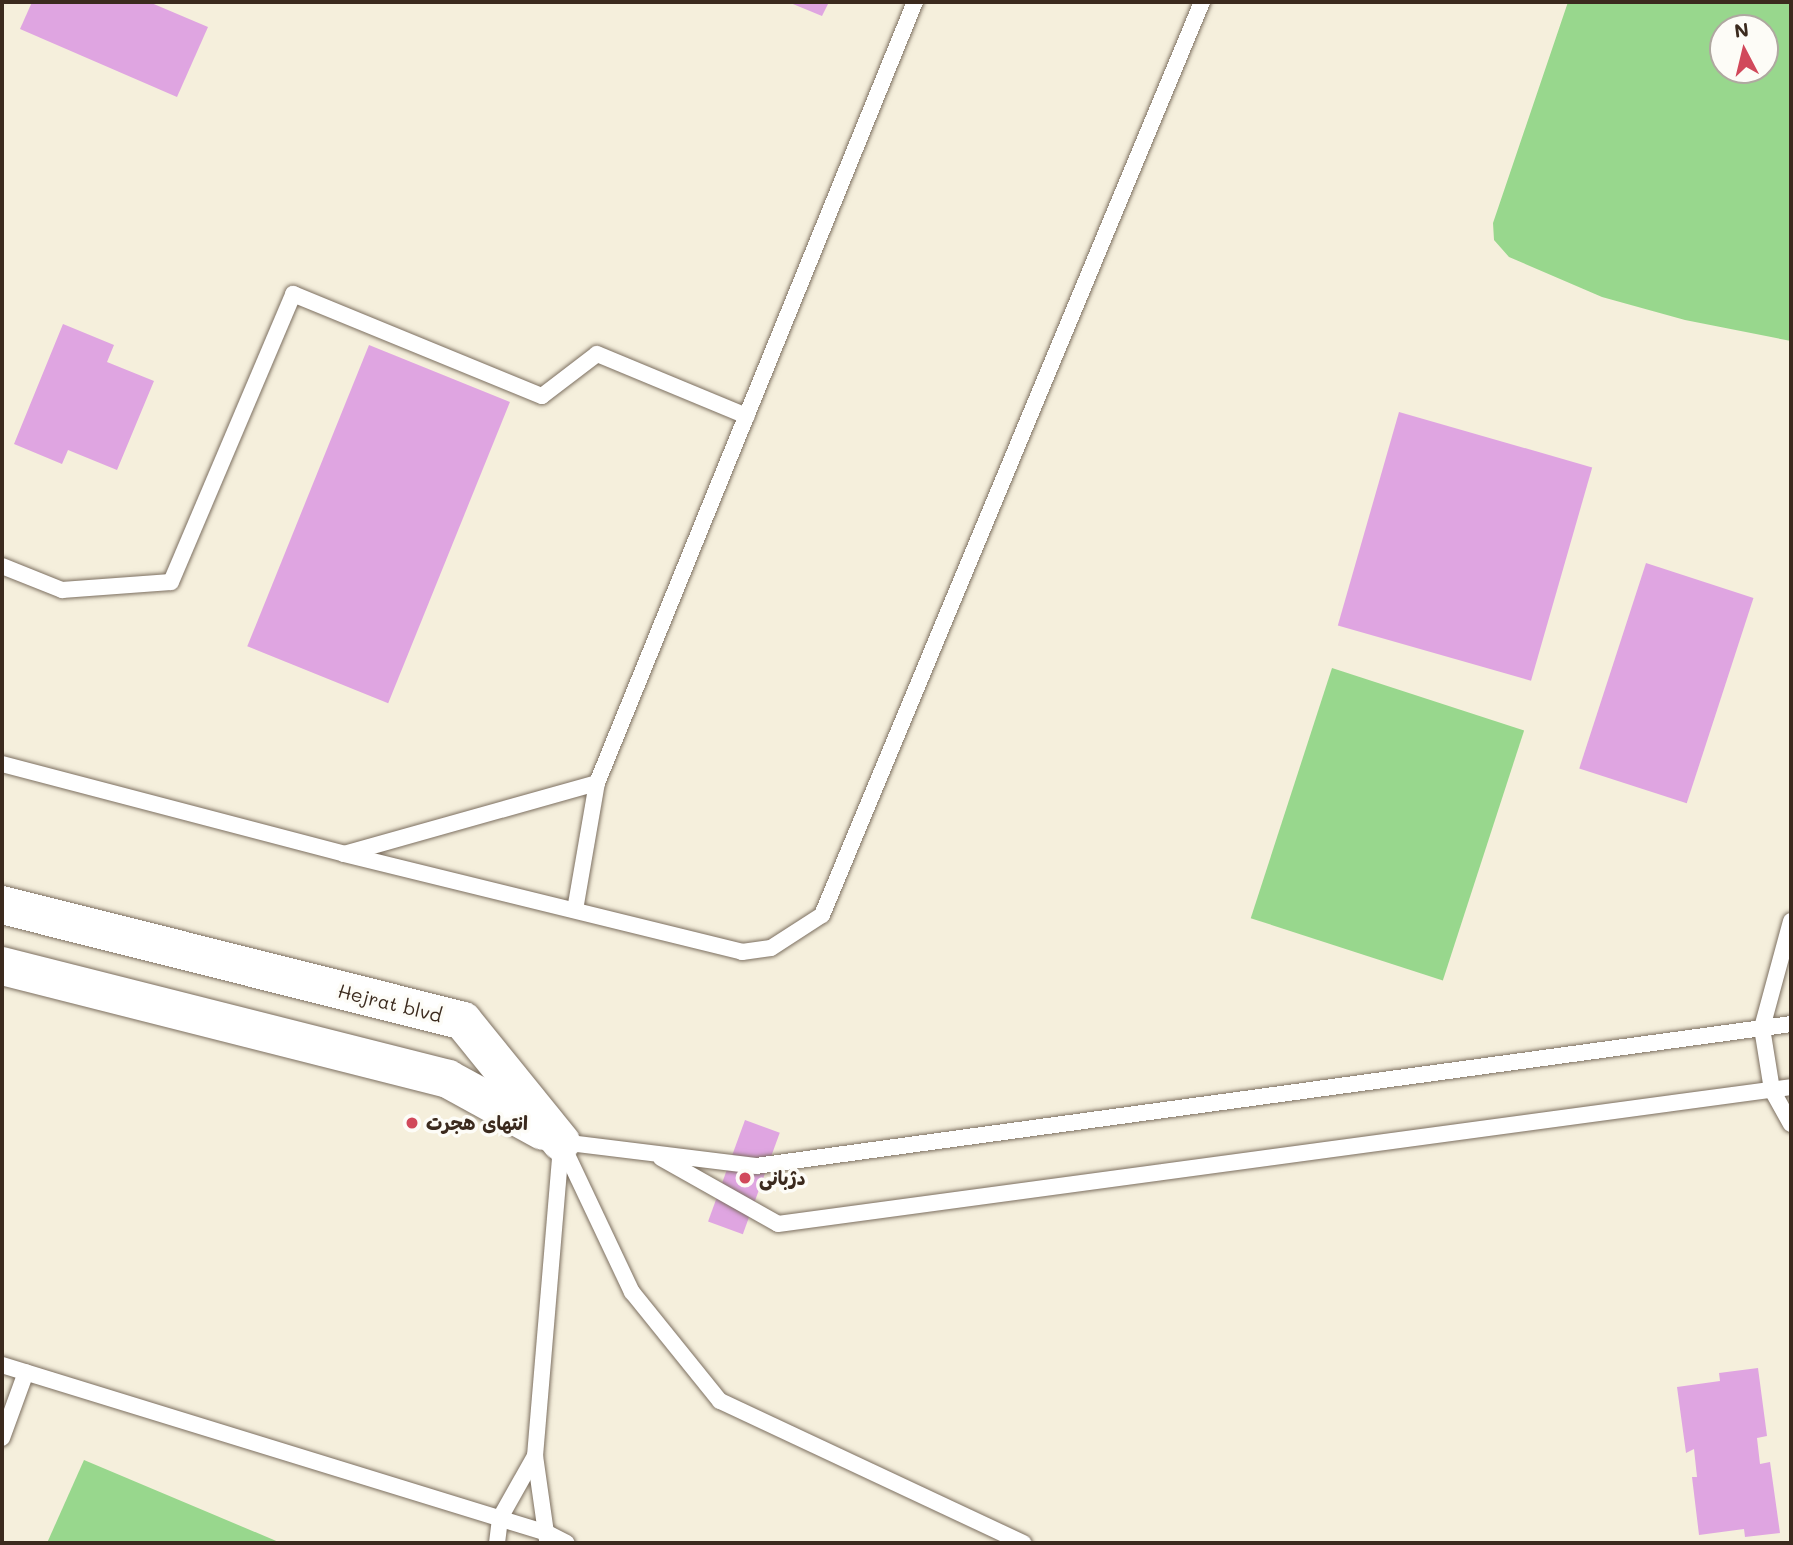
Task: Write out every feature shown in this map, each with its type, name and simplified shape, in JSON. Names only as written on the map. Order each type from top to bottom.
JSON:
[{"type":"main road","name":"Hejrat blvd","points":[[2,905],[463,1021],[561,1142]]},
{"type":"main road","points":[[2,967],[448,1079],[561,1142]]},
{"type":"lane","points":[[575,910],[597,783],[915,2]]},
{"type":"lane","points":[[2,764],[344,854],[742,952],[771,948],[822,915],[1202,2]]},
{"type":"lane","points":[[2,566],[62,590],[171,582],[293,294],[541,396],[597,354],[747,416]]},
{"type":"lane","points":[[344,854],[597,783]]},
{"type":"lane","points":[[1791,921],[1762,1028],[1772,1090],[1791,1124]]},
{"type":"lane","points":[[561,1142],[756,1166],[1791,1024]]},
{"type":"lane","points":[[653,1153],[778,1224],[1791,1087]]},
{"type":"lane","points":[[547,1538],[535,1457],[561,1142]]},
{"type":"lane","points":[[561,1142],[632,1292],[720,1401],[1023,1543]]},
{"type":"lane","points":[[2,1365],[500,1518],[547,1538],[567,1543]]},
{"type":"lane","points":[[2,1438],[26,1373]]},
{"type":"lane","points":[[497,1543],[500,1518],[535,1457]]},
{"type":"green space","points":[[1568,2],[1791,2],[1791,341],[1685,320],[1602,297],[1509,257],[1494,240],[1493,223]]},
{"type":"green space","points":[[1332,668],[1524,730],[1443,981],[1251,918]]},
{"type":"green space","points":[[84,1460],[281,1543],[47,1543]]},
{"type":"building","points":[[32,2],[149,2],[208,27],[177,97],[20,29]]},
{"type":"building","points":[[788,2],[829,2],[822,16]]},
{"type":"building","points":[[63,324],[114,345],[107,362],[154,381],[117,470],[68,450],[62,464],[14,444]]},
{"type":"building","points":[[369,345],[510,402],[388,703],[247,646]]},
{"type":"building","points":[[1399,412],[1592,467],[1531,681],[1338,625]]},
{"type":"building","points":[[1646,563],[1753,598],[1687,803],[1579,768]]},
{"type":"building","name":"دژبانی","points":[[745,1120],[780,1133],[743,1234],[708,1221]]},
{"type":"building","points":[[1758,1368],[1767,1436],[1757,1438],[1760,1464],[1770,1462],[1780,1533],[1745,1537],[1744,1529],[1699,1535],[1692,1477],[1697,1477],[1694,1449],[1686,1453],[1677,1387],[1720,1381],[1719,1373]]},
{"type":"place","name":"انتهای هجرت","points":[[412,1123]]},
{"type":"place","name":"دژبانی","points":[[745,1178]]}]
